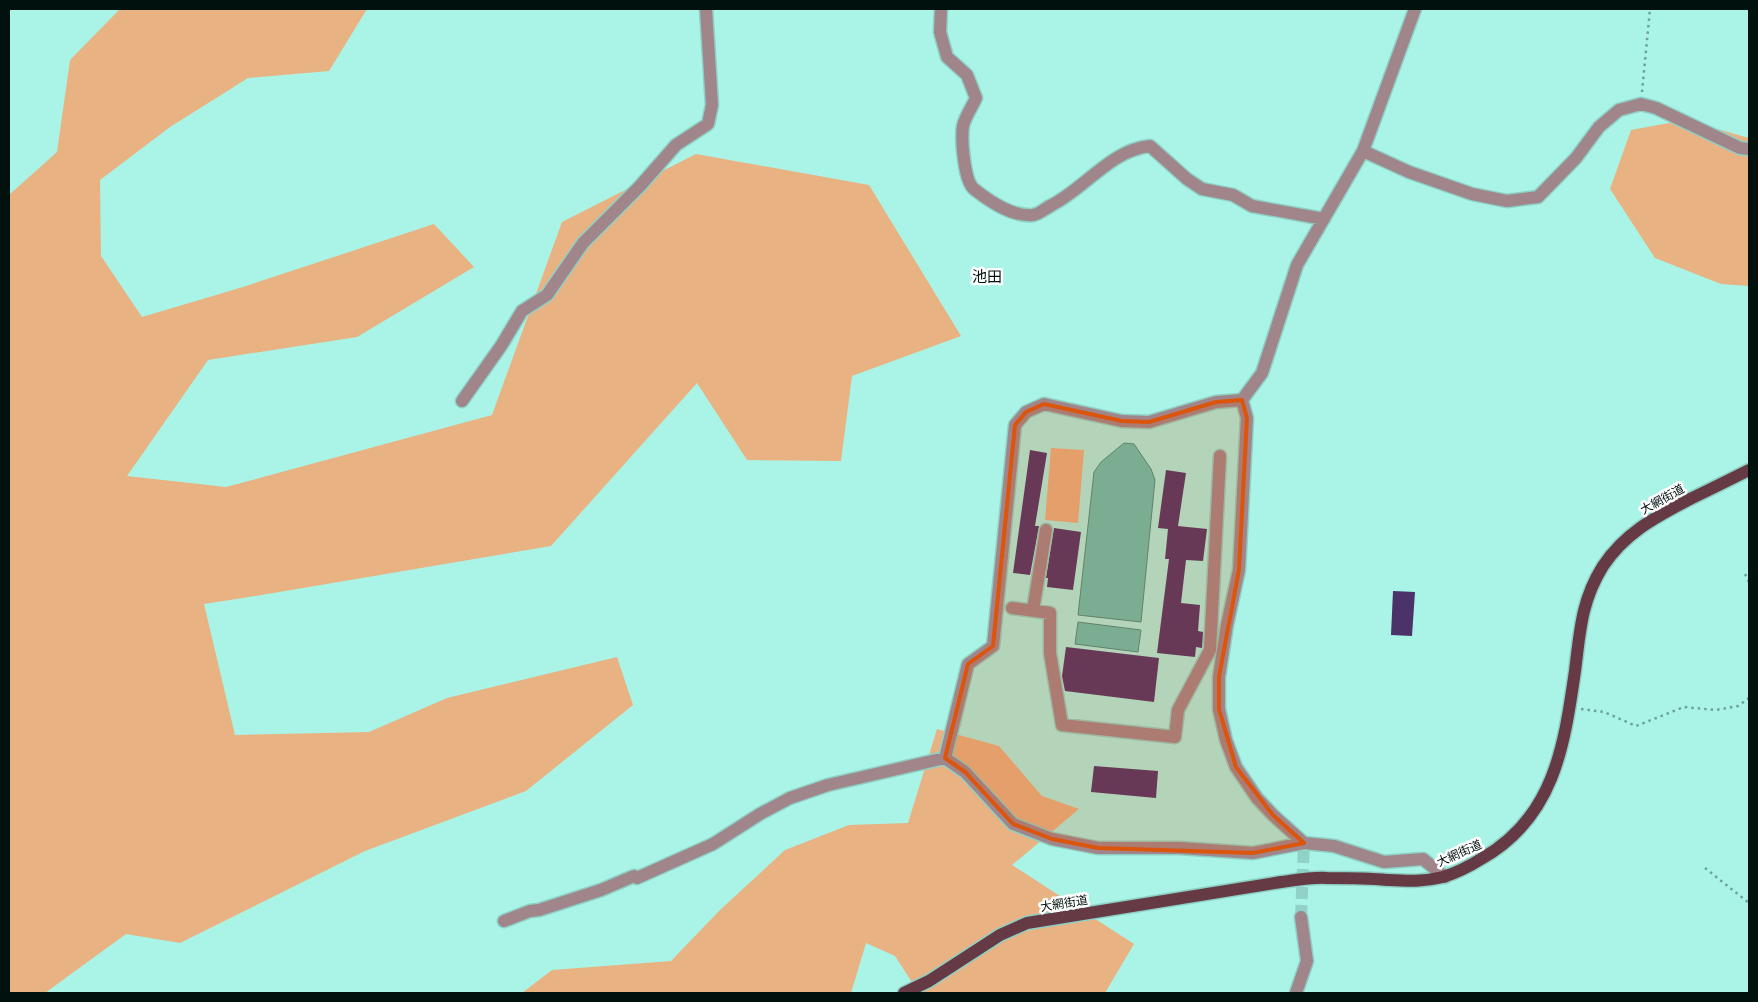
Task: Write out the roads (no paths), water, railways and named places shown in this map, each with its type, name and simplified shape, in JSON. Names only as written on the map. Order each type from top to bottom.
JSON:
[{"type":"main road","name":"大網街道","points":[[904,993],[929,981],[1000,935],[1027,923],[1281,882],[1324,878],[1417,882],[1445,877],[1472,865],[1499,849],[1523,827],[1540,804],[1560,755],[1570,708],[1584,606],[1592,585],[1603,566],[1630,534],[1659,514],[1749,470]]},
{"type":"street","points":[[462,401],[501,346],[522,311],[547,295],[583,243],[640,186],[676,144],[708,124],[712,105],[706,9]]},
{"type":"street","points":[[940,9],[940,32],[947,57],[966,75],[976,98],[963,127],[964,160],[972,188],[988,200],[1015,213],[1034,215],[1063,200],[1120,155],[1139,147],[1150,146],[1186,179],[1202,189],[1233,195],[1252,206],[1324,219]]},
{"type":"street","points":[[944,758],[968,664],[993,646],[1015,425],[1026,412],[1044,404],[1122,421],[1149,422],[1216,402],[1242,400],[1262,373],[1297,265],[1363,150],[1415,9]]},
{"type":"street","points":[[1363,150],[1409,172],[1472,194],[1507,201],[1538,197],[1576,158],[1599,127],[1619,110],[1641,104],[1656,108],[1740,148],[1749,149]]},
{"type":"street","points":[[1242,400],[1247,418],[1242,536],[1239,570],[1227,625],[1219,685],[1219,709],[1226,740],[1236,767],[1257,798],[1304,843]]},
{"type":"street","points":[[1012,608],[1050,612],[1050,653],[1062,725],[1175,737],[1178,710],[1210,650],[1220,456]]},
{"type":"street","points":[[1032,610],[1046,530]]},
{"type":"street","points":[[1211,622],[1227,625]]},
{"type":"street","points":[[504,921],[530,911],[539,910],[601,890],[634,876],[637,878],[684,858],[713,844],[760,814],[790,798],[828,785],[944,758],[965,772],[1013,824],[1052,839],[1098,848],[1179,848],[1253,853],[1304,843],[1334,846],[1384,862],[1423,859],[1445,877]]},
{"type":"street","points":[[1296,993],[1307,961],[1301,917]]},
{"type":"tunnel","points":[[1301,917],[1304,843]]},
{"type":"district","name":"池田","points":[[987,276]]}]
